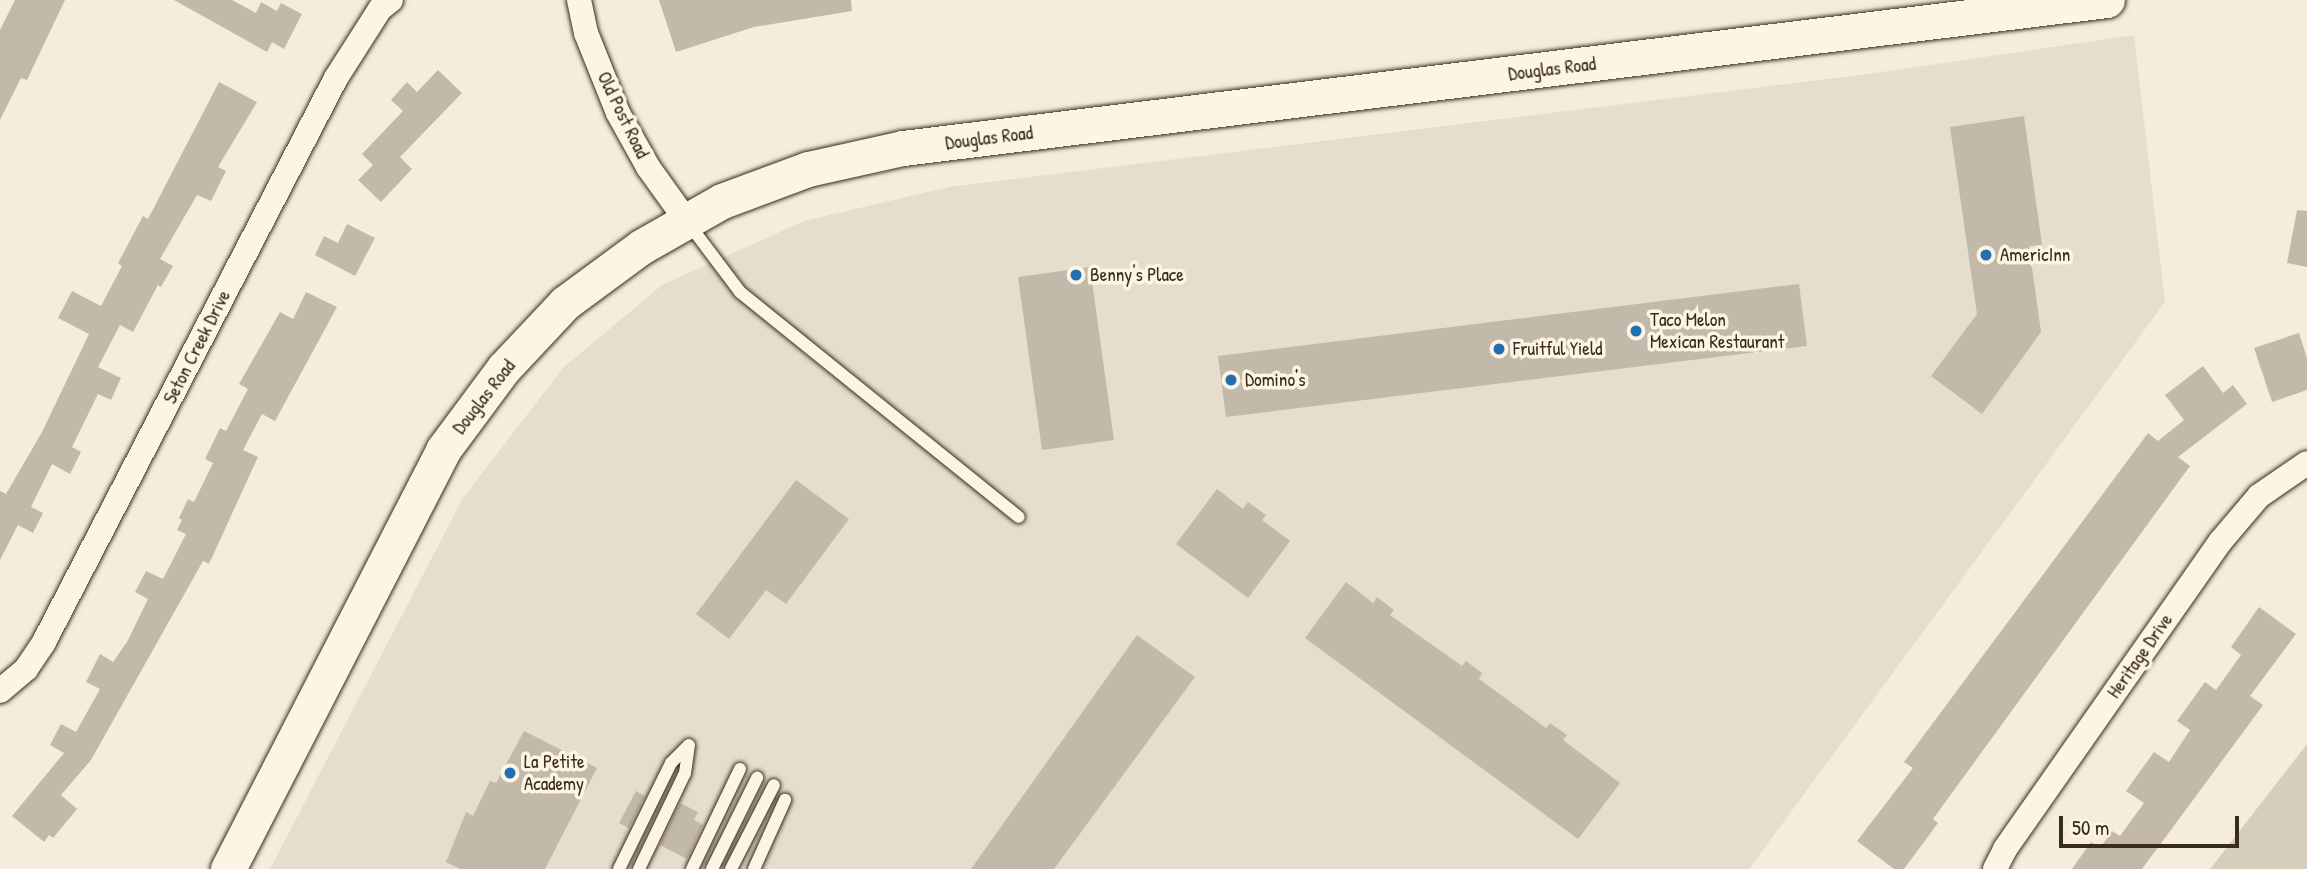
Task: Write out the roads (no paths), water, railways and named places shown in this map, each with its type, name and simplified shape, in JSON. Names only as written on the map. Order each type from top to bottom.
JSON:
[{"type":"street","name":"Old Post Road","points":[[579,0],[586,33],[618,113],[648,167],[686,220]]},
{"type":"street","name":"Douglas Road","points":[[228,869],[443,450],[504,368],[565,303],[596,278],[686,220],[808,169],[903,148],[2107,0]]},
{"type":"street","name":"Seton Creek Drive","points":[[0,691],[26,668],[44,642],[336,78],[381,3]]},
{"type":"street","name":"Heritage Drive","points":[[1996,869],[2005,849],[2220,542],[2259,496],[2307,463]]},
{"type":"lane","points":[[686,220],[740,292],[1019,517]]},
{"type":"lane","points":[[619,869],[671,763],[690,745],[685,773],[639,869]]},
{"type":"lane","points":[[692,869],[740,769]]},
{"type":"lane","points":[[712,869],[757,778]]},
{"type":"lane","points":[[731,869],[774,785]]},
{"type":"lane","points":[[754,869],[785,800]]},
{"type":"place","name":"AmericInn","points":[[1986,255]]},
{"type":"place","name":"Benny's Place","points":[[1076,275]]},
{"type":"place","name":"Taco Melon Mexican Restaurant","points":[[1636,331]]},
{"type":"place","name":"Fruitful Yield","points":[[1499,349]]},
{"type":"place","name":"Domino's","points":[[1231,380]]},
{"type":"place","name":"La Petite Academy","points":[[510,773]]}]
